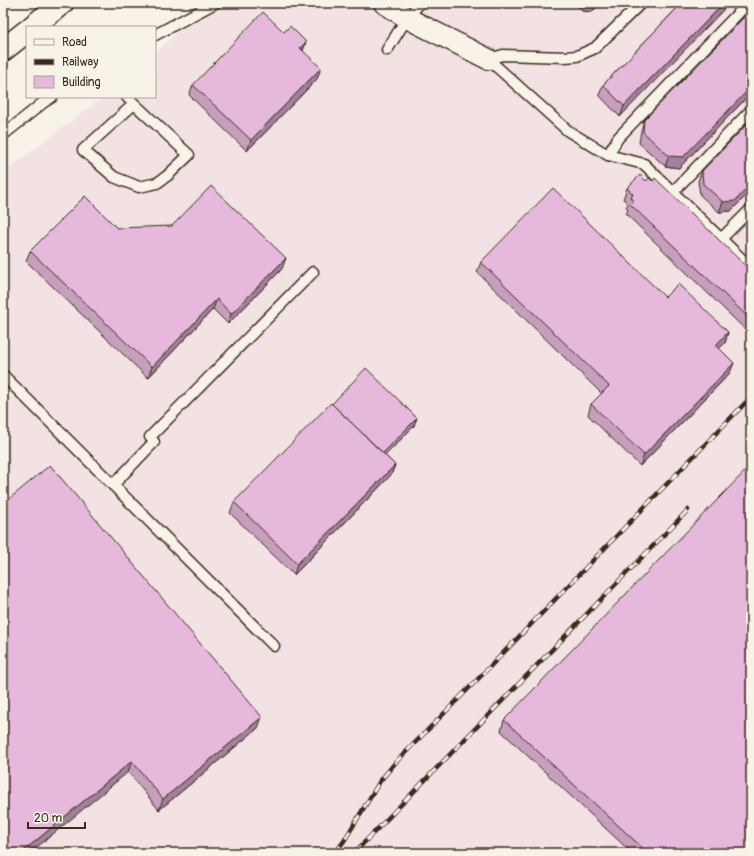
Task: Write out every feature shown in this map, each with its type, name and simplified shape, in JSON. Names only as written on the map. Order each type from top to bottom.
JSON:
[{"type":"highway","points":[[33,26],[62,3]]},
{"type":"highway","points":[[3,50],[26,32]]},
{"type":"street","points":[[384,3],[407,18],[488,58]]},
{"type":"lane","points":[[156,34],[215,3]]},
{"type":"lane","points":[[387,50],[407,18],[420,3]]},
{"type":"lane","points":[[488,58],[504,56],[577,56],[595,48],[641,3]]},
{"type":"lane","points":[[608,155],[618,138],[748,3]]},
{"type":"lane","points":[[488,58],[568,131],[608,155],[644,164],[751,268]]},
{"type":"lane","points":[[3,135],[50,98]]},
{"type":"lane","points":[[131,101],[189,155],[167,176],[157,183],[139,187],[114,178],[83,150],[131,101]]},
{"type":"lane","points":[[673,192],[751,110]]},
{"type":"lane","points":[[721,239],[751,209]]},
{"type":"lane","points":[[113,485],[152,439],[313,272]]},
{"type":"lane","points":[[3,375],[274,646]]},
{"type":"shaded area","points":[[205,3],[751,3],[751,853],[3,853],[3,173],[102,98],[156,98],[156,53]]},
{"type":"building","points":[[682,3],[724,3],[624,106],[603,85]]},
{"type":"building","points":[[751,10],[751,87],[683,157],[669,156],[643,132],[644,120]]},
{"type":"building","points":[[263,12],[284,32],[290,26],[306,42],[300,48],[321,68],[251,140],[193,85]]},
{"type":"building","points":[[751,120],[751,184],[735,201],[723,202],[703,184],[702,171]]},
{"type":"building","points":[[640,175],[646,181],[649,178],[653,181],[655,178],[751,271],[751,320],[630,204],[633,201],[630,197],[633,194],[627,188]]},
{"type":"building","points":[[211,186],[286,258],[231,314],[217,299],[152,367],[30,251],[85,196],[117,228],[172,226]]},
{"type":"building","points":[[553,188],[665,297],[678,284],[728,332],[716,345],[734,363],[644,455],[591,404],[609,386],[481,262]]},
{"type":"building","points":[[366,368],[417,418],[383,453],[332,404]]},
{"type":"building","points":[[331,403],[395,465],[297,564],[234,502]]},
{"type":"building","points":[[50,465],[262,717],[163,799],[132,761],[21,853],[3,853],[3,504]]},
{"type":"building","points":[[751,465],[751,853],[648,853],[504,720]]},
{"type":"railway","points":[[335,853],[344,841],[380,781],[395,763],[751,397]]},
{"type":"railway","points":[[354,853],[688,510]]}]
